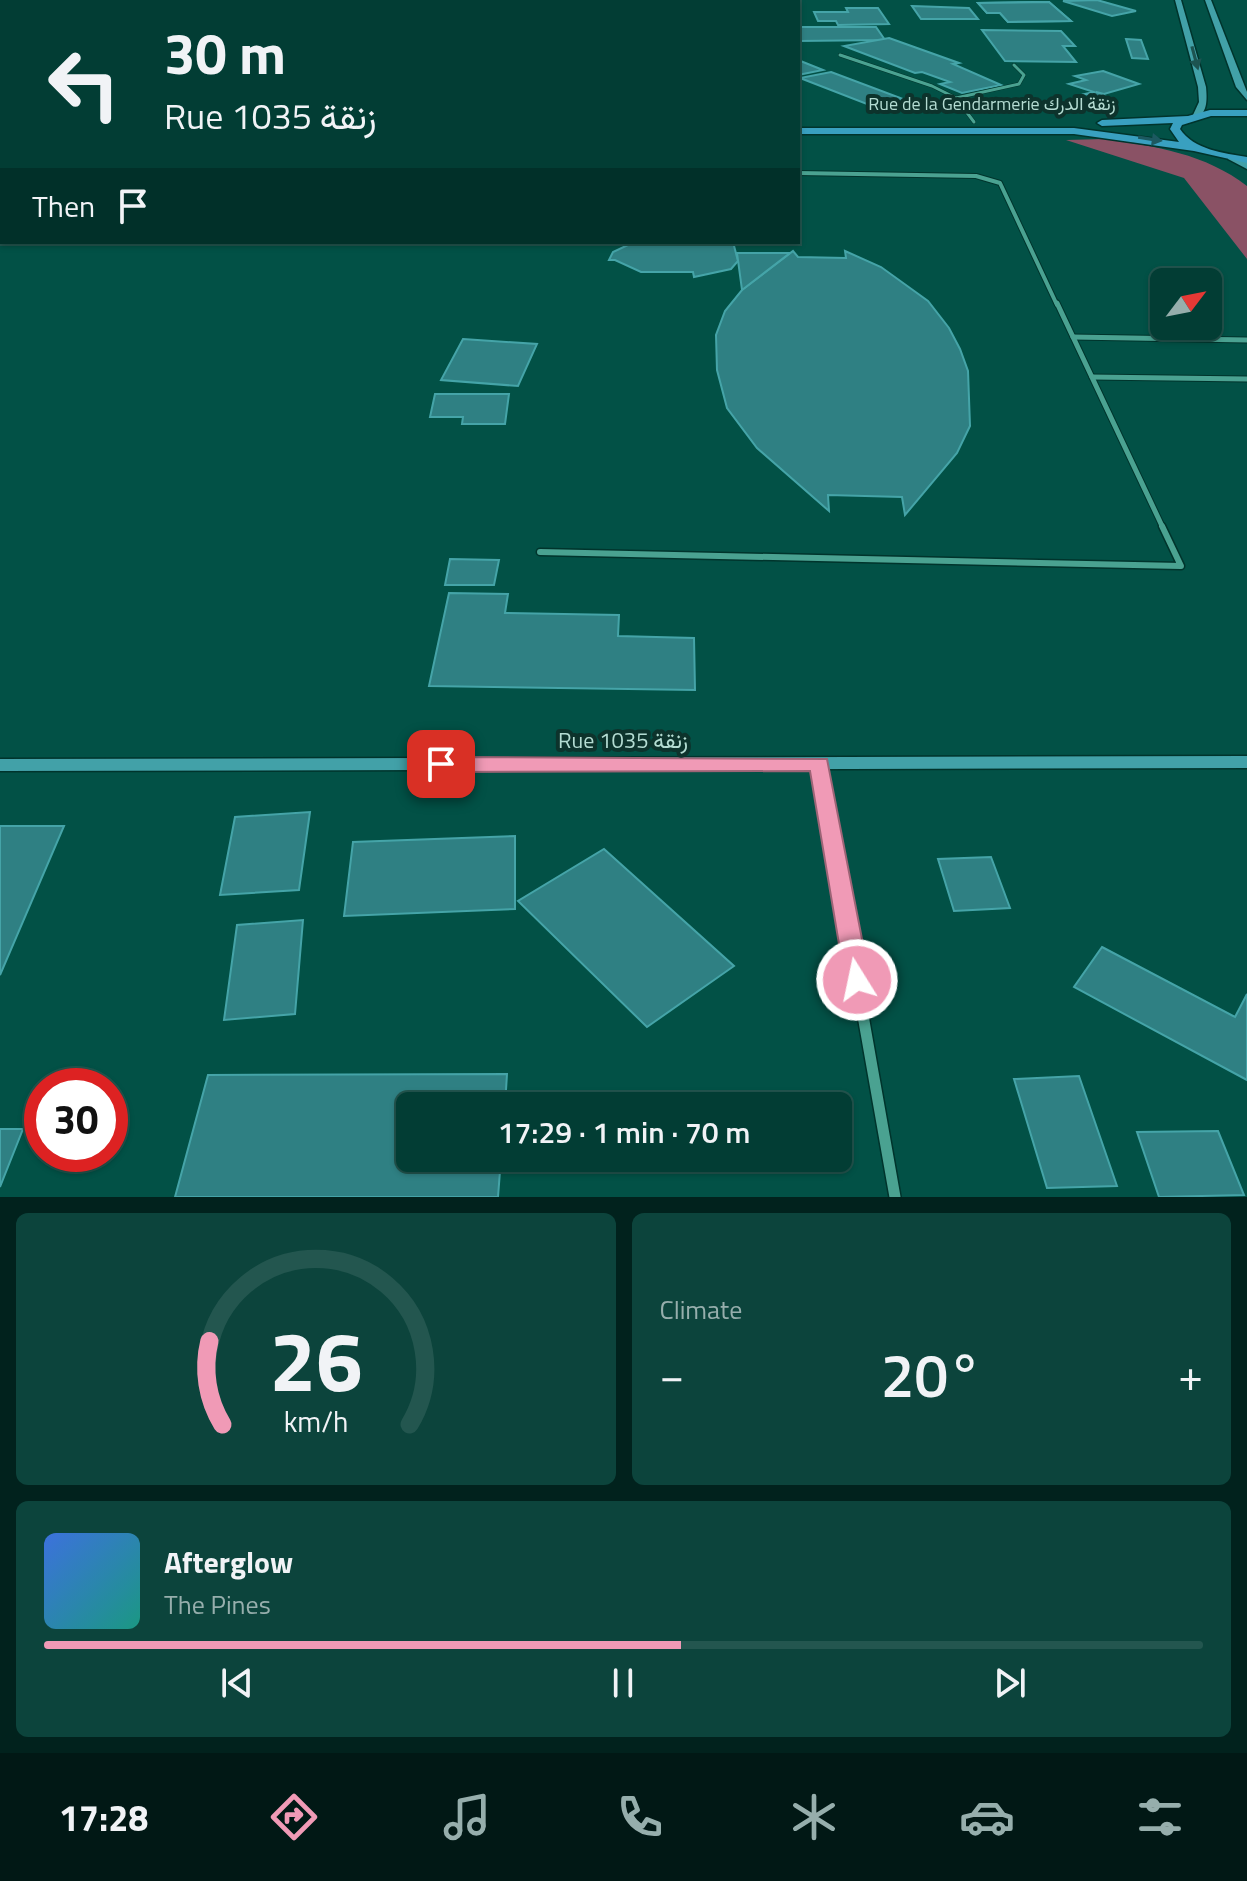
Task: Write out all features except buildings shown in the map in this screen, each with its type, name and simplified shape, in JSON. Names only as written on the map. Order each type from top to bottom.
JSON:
[{"type":"main road","points":[[1198,148],[1177,135],[1178,123],[1191,117],[1203,102],[1202,87],[1178,2],[1209,3],[1240,87],[1247,98]]},
{"type":"main road","points":[[1186,24],[1217,25]]},
{"type":"main road","name":"Rue de la Gendarmerie زنقة الدرك","points":[[800,122],[1102,123],[1247,113]]},
{"type":"main road","name":"Rue de la Gendarmerie زنقة الدرك","points":[[800,131],[1047,130],[1101,133],[1198,148],[1247,160]]},
{"type":"main road","points":[[1231,157],[1247,166]]},
{"type":"main road","name":"Rue 1035 زنقة","points":[[0,765],[1247,762]]},
{"type":"street","points":[[819,764],[895,1197]]},
{"type":"lane","points":[[840,55],[932,86],[956,98],[974,122]]},
{"type":"lane","points":[[956,98],[996,92],[1019,84],[1024,75],[1014,65]]},
{"type":"lane","points":[[540,552],[1181,566],[1000,183],[976,176],[800,173]]},
{"type":"lane","points":[[1073,337],[1247,340]]},
{"type":"lane","points":[[1092,377],[1247,379]]},
{"type":"shaded area","points":[[1104,139],[1179,153],[1215,166],[1247,186],[1247,259],[1184,178],[1066,140]]},
{"type":"route","points":[[441,764],[819,764],[857,980]]}]
